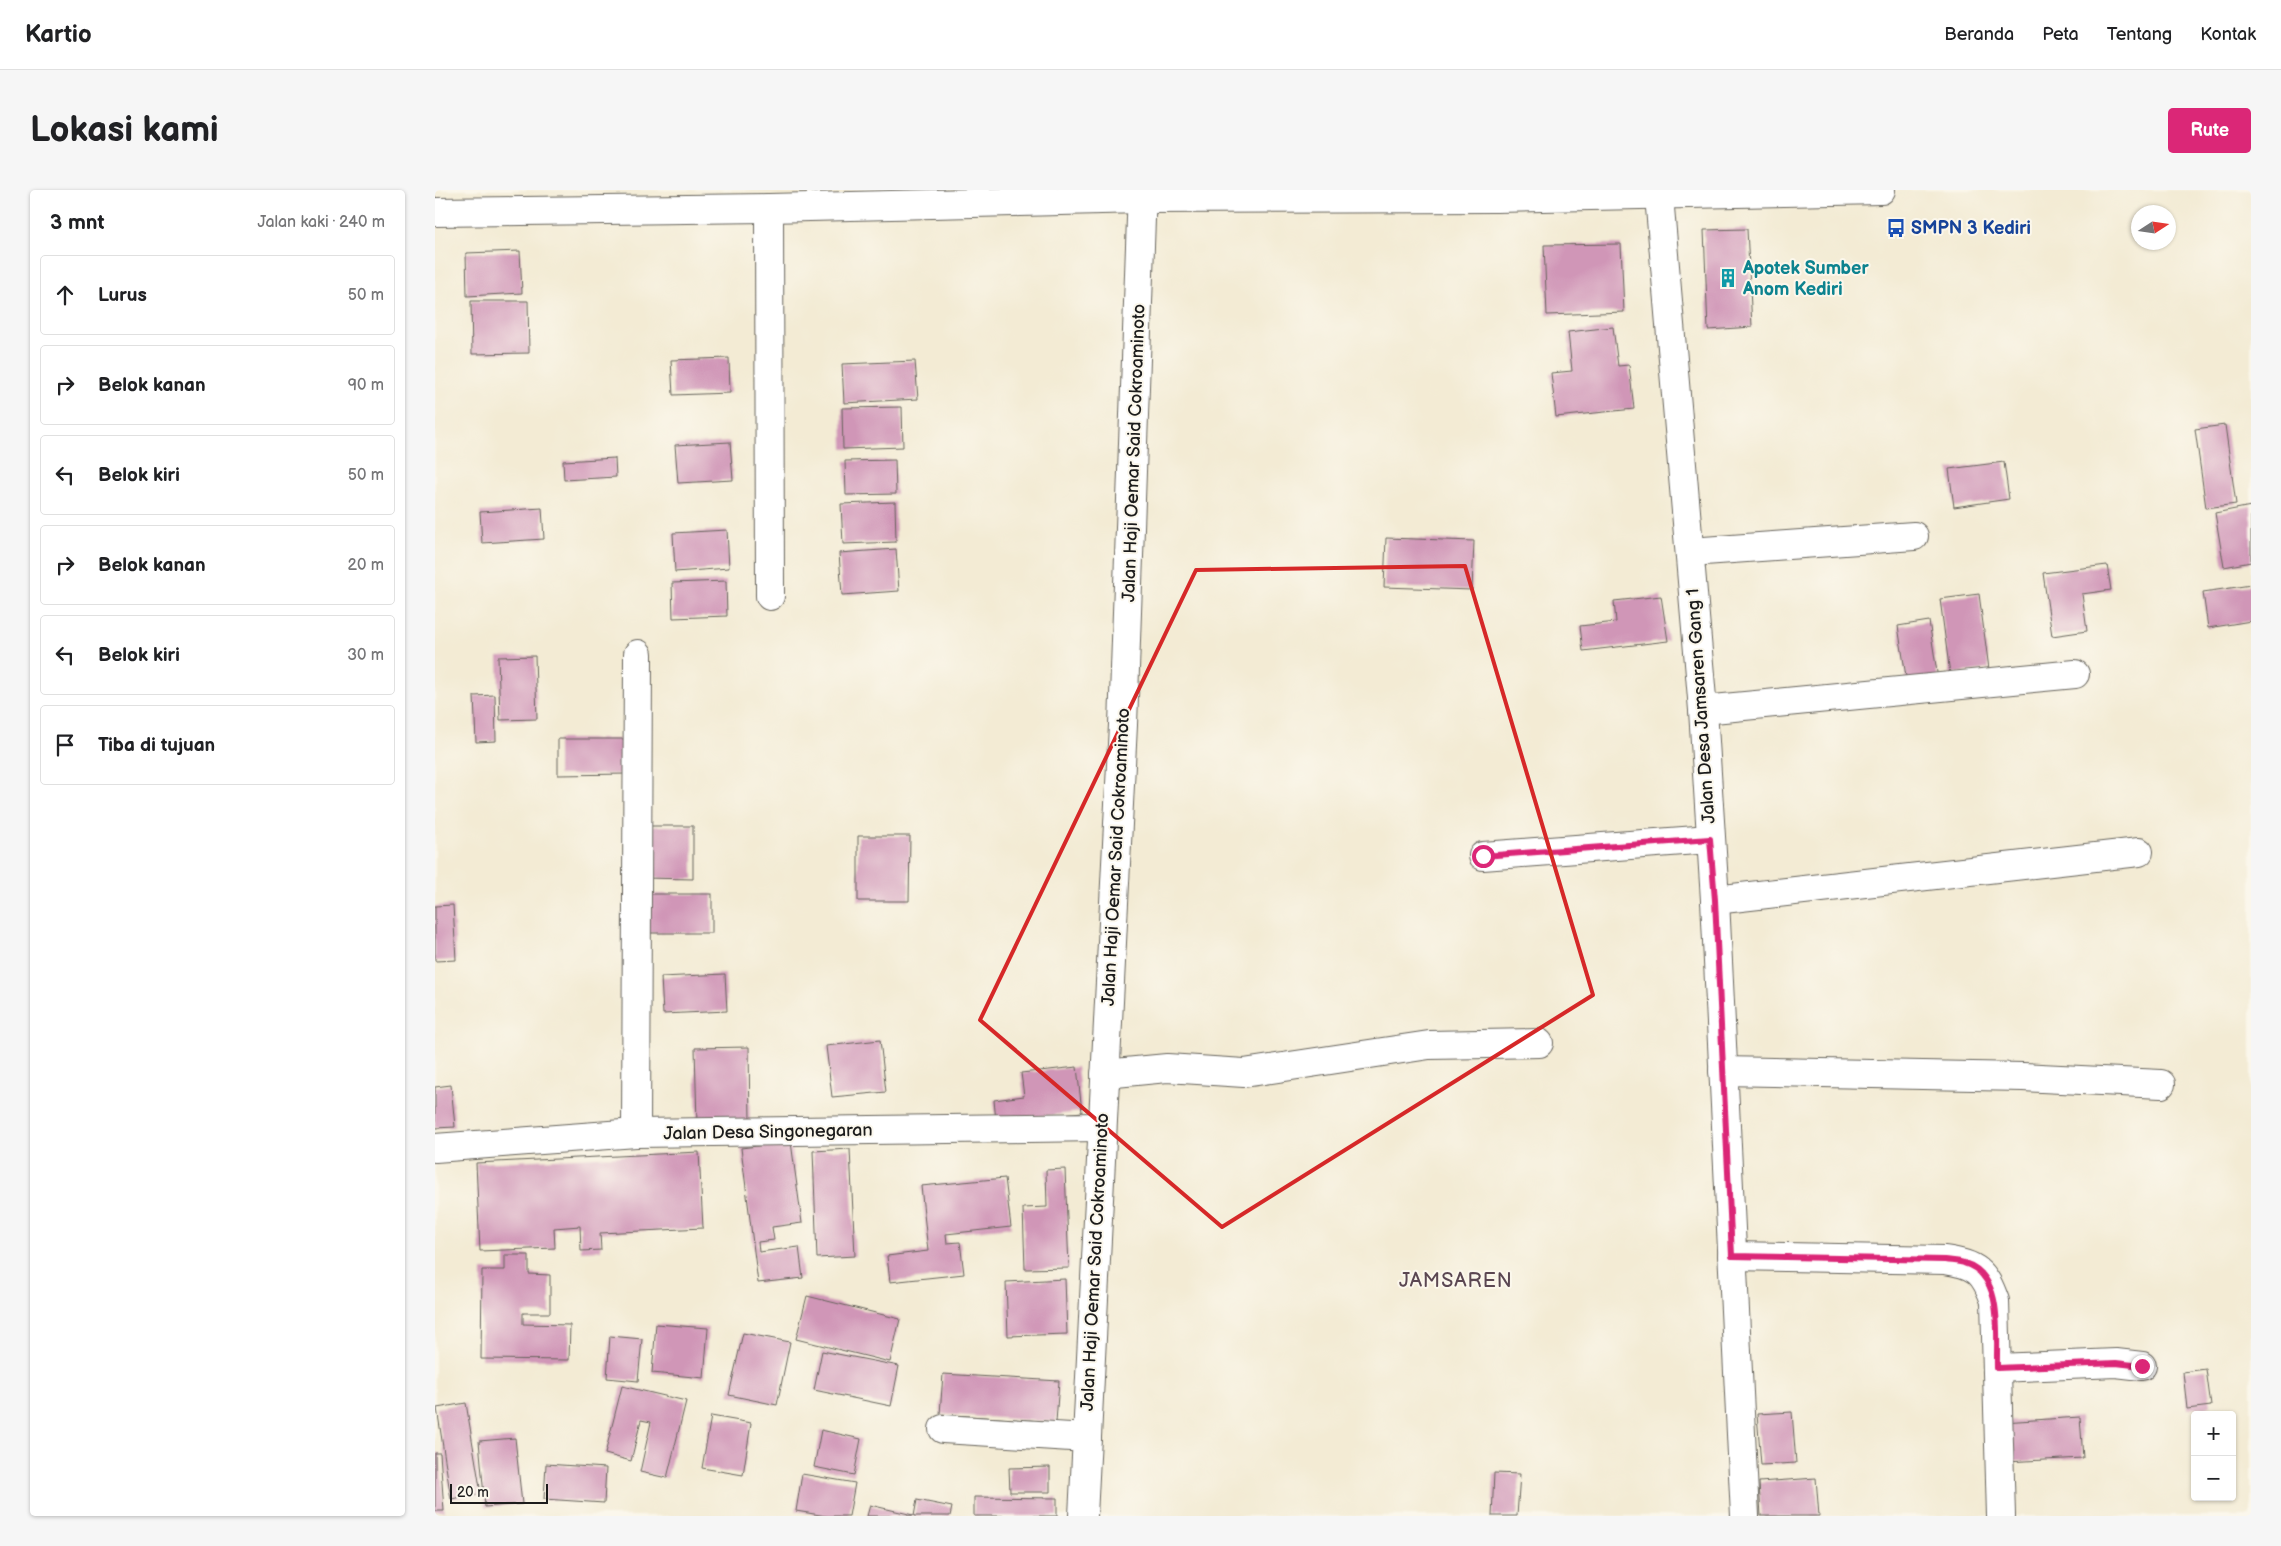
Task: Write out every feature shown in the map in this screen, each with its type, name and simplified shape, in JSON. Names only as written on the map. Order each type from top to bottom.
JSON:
[{"type":"street","points":[[435,212],[769,208],[1142,194],[1659,196],[1881,190]]},
{"type":"street","name":"Jalan Haji Oemar Said Cokroaminoto","points":[[1083,1516],[1101,1127],[1123,725],[1142,194]]},
{"type":"street","name":"Jalan Desa Jamsaren Gang 1","points":[[1659,196],[1703,710],[1715,900],[1745,1516]]},
{"type":"street","points":[[769,208],[770,596]]},
{"type":"street","points":[[1690,552],[1915,536]]},
{"type":"street","points":[[636,1133],[638,654]]},
{"type":"street","points":[[1703,710],[2075,674]]},
{"type":"street","points":[[1483,856],[1710,839]]},
{"type":"street","points":[[1715,900],[2139,852]]},
{"type":"street","points":[[1105,1074],[1167,1068],[1244,1073],[1429,1045],[1539,1043]]},
{"type":"street","points":[[1723,1071],[2023,1077],[2161,1084]]},
{"type":"street","name":"Jalan Desa Singonegaran","points":[[435,1148],[636,1133],[1101,1127]]},
{"type":"street","points":[[1732,1256],[1945,1260],[1965,1263],[1976,1269],[1988,1281],[1995,1301],[2001,1516]]},
{"type":"street","points":[[1997,1368],[2116,1363],[2142,1366]]},
{"type":"street","points":[[943,1429],[1087,1438]]},
{"type":"highlighted area","points":[[1465,566],[1593,995],[1222,1227],[980,1020],[1196,570]]},
{"type":"building","name":"Apotek Sumber Anom Kediri","points":[[1747,229],[1752,327],[1708,330],[1704,230]]},
{"type":"building","points":[[1621,244],[1624,312],[1547,315],[1544,245]]},
{"type":"building","points":[[520,251],[522,293],[467,296],[466,253]]},
{"type":"building","points":[[471,301],[528,301],[529,353],[472,354]]},
{"type":"building","points":[[1613,327],[1618,366],[1629,365],[1634,409],[1556,417],[1551,373],[1572,371],[1568,332]]},
{"type":"building","points":[[729,358],[730,393],[673,395],[671,360]]},
{"type":"building","points":[[915,361],[918,399],[844,403],[842,364]]},
{"type":"building","points":[[902,407],[903,447],[843,449],[842,408]]},
{"type":"building","points":[[2225,425],[2236,504],[2206,508],[2195,429]]},
{"type":"building","points":[[730,442],[733,480],[678,483],[675,445]]},
{"type":"building","points":[[615,458],[616,477],[564,480],[563,461]]},
{"type":"building","points":[[895,460],[896,494],[846,495],[845,461]]},
{"type":"building","points":[[2004,462],[2009,499],[1954,507],[1949,469]]},
{"type":"building","points":[[895,502],[896,542],[843,544],[841,504]]},
{"type":"building","points":[[2251,506],[2251,562],[2224,567],[2215,513]]},
{"type":"building","points":[[542,508],[544,539],[482,543],[480,512]]},
{"type":"building","points":[[727,530],[729,568],[675,572],[673,533]]},
{"type":"building","points":[[1386,538],[1474,541],[1472,590],[1384,587]]},
{"type":"building","points":[[896,549],[899,591],[842,595],[839,553]]},
{"type":"building","points":[[2107,565],[2111,590],[2082,594],[2087,631],[2052,636],[2043,573]]},
{"type":"building","points":[[726,581],[727,616],[673,618],[672,583]]},
{"type":"building","points":[[2251,585],[2251,621],[2208,628],[2203,592]]},
{"type":"building","points":[[1979,594],[1989,669],[1950,674],[1940,599]]},
{"type":"building","points":[[1661,596],[1668,641],[1583,651],[1580,626],[1616,622],[1614,601]]},
{"type":"building","points":[[1929,621],[1938,679],[1907,683],[1898,626]]},
{"type":"building","points":[[535,656],[537,719],[500,720],[498,657]]},
{"type":"building","points":[[495,695],[496,741],[476,742],[474,696]]},
{"type":"building","points":[[558,739],[627,739],[627,774],[558,775]]},
{"type":"building","points":[[645,826],[693,826],[693,879],[644,878]]},
{"type":"building","points":[[858,836],[910,836],[909,901],[858,901]]},
{"type":"building","points":[[644,894],[712,894],[712,933],[644,933]]},
{"type":"building","points":[[453,905],[456,960],[435,961],[435,906]]},
{"type":"building","points":[[725,974],[727,1011],[663,1014],[661,977]]},
{"type":"building","points":[[880,1040],[886,1092],[832,1097],[826,1046]]},
{"type":"building","points":[[749,1047],[750,1123],[697,1124],[695,1048]]},
{"type":"building","points":[[1077,1067],[1082,1112],[996,1121],[994,1100],[1024,1096],[1021,1073]]},
{"type":"building","points":[[451,1085],[455,1127],[435,1128],[435,1087]]},
{"type":"building","points":[[791,1142],[802,1223],[772,1227],[774,1240],[758,1242],[759,1252],[799,1247],[803,1278],[758,1283],[741,1148]]},
{"type":"building","points":[[850,1149],[855,1256],[817,1258],[813,1151]]},
{"type":"building","points":[[699,1152],[703,1228],[600,1233],[601,1250],[581,1251],[580,1226],[554,1228],[555,1248],[480,1251],[476,1163]]},
{"type":"building","points":[[1065,1169],[1069,1268],[1025,1269],[1023,1208],[1047,1207],[1046,1170]]},
{"type":"building","points":[[1005,1178],[1011,1227],[946,1234],[947,1243],[960,1242],[964,1274],[890,1282],[887,1256],[928,1251],[921,1186]]},
{"type":"building","points":[[505,1255],[529,1255],[529,1274],[550,1275],[550,1313],[523,1313],[523,1324],[570,1325],[569,1360],[481,1359],[482,1270],[505,1270]]},
{"type":"building","points":[[1065,1279],[1067,1334],[1008,1336],[1006,1282]]},
{"type":"building","points":[[807,1296],[900,1319],[890,1362],[796,1339]]},
{"type":"building","points":[[656,1324],[708,1328],[704,1378],[652,1373]]},
{"type":"building","points":[[743,1333],[790,1342],[777,1405],[729,1395]]},
{"type":"building","points":[[610,1336],[642,1339],[638,1381],[607,1378]]},
{"type":"building","points":[[822,1351],[899,1366],[891,1406],[814,1390]]},
{"type":"building","points":[[2206,1369],[2211,1406],[2187,1409],[2183,1372]]},
{"type":"building","points":[[943,1374],[1059,1381],[1056,1422],[940,1414]]},
{"type":"building","points":[[622,1386],[686,1401],[667,1478],[640,1472],[651,1422],[641,1420],[631,1461],[605,1454]]},
{"type":"building","points":[[466,1403],[481,1494],[451,1499],[437,1408]]},
{"type":"building","points":[[1792,1412],[1796,1463],[1761,1465],[1757,1414]]},
{"type":"building","points":[[711,1416],[751,1423],[743,1475],[702,1468]]},
{"type":"building","points":[[2080,1417],[2083,1458],[2006,1462],[2003,1422]]},
{"type":"building","points":[[821,1430],[861,1439],[854,1475],[814,1467]]},
{"type":"building","points":[[515,1438],[522,1504],[485,1507],[479,1441]]},
{"type":"building","points":[[435,1453],[440,1453],[444,1511],[435,1511]]},
{"type":"building","points":[[546,1464],[606,1468],[604,1503],[544,1499]]},
{"type":"building","points":[[1050,1467],[1050,1492],[1010,1492],[1009,1468]]},
{"type":"building","points":[[1494,1473],[1520,1474],[1517,1516],[1492,1516]]},
{"type":"building","points":[[802,1474],[855,1483],[849,1516],[826,1516],[796,1511]]},
{"type":"building","points":[[1816,1478],[1819,1516],[1761,1516],[1759,1482]]},
{"type":"building","points":[[974,1497],[1057,1498],[1057,1516],[974,1516]]},
{"type":"building","points":[[917,1500],[952,1507],[950,1516],[914,1516]]},
{"type":"building","points":[[870,1505],[913,1515],[913,1516],[867,1516]]},
{"type":"place","name":"SMPN 3 Kediri","points":[[1896,228]]},
{"type":"place","name":"Apotek Sumber Anom Kediri","points":[[1728,278]]},
{"type":"district","name":"JAMSAREN","points":[[1456,1281]]},
{"type":"route","points":[[1483,856],[1710,839],[1715,900],[1732,1256],[1945,1260],[1965,1263],[1976,1269],[1988,1281],[1995,1301],[1997,1368],[2116,1363],[2142,1366]]}]
